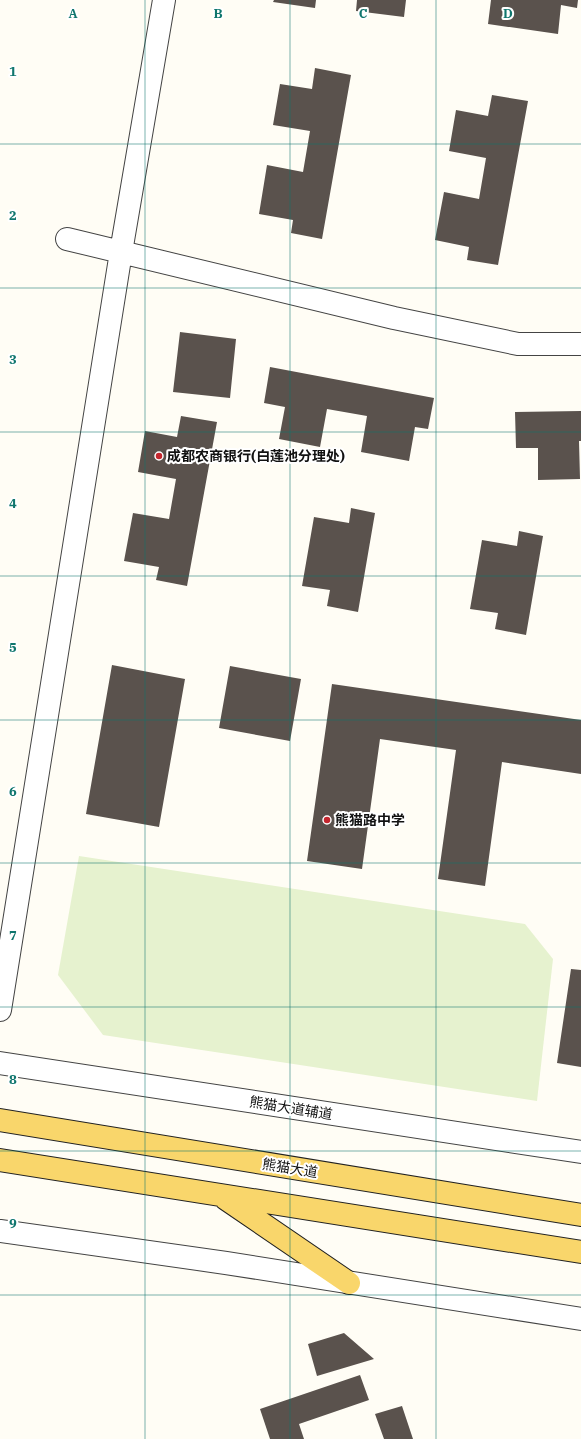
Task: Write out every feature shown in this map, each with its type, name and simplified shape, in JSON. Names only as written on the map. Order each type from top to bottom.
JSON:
[{"type":"main road","name":"熊猫大道","points":[[0,1120],[581,1215]]},
{"type":"main road","points":[[0,1160],[581,1252]]},
{"type":"main road","points":[[220,1195],[349,1283]]},
{"type":"street","points":[[0,1010],[121,252],[164,0]]},
{"type":"street","points":[[67,239],[394,318],[518,344],[581,344]]},
{"type":"street","name":"熊猫大道辅道","points":[[0,1063],[581,1152]]},
{"type":"street","points":[[0,1231],[581,1319]]},
{"type":"green space","points":[[79,856],[525,924],[553,959],[537,1101],[103,1035],[58,975]]},
{"type":"building","points":[[274,0],[316,0],[315,8],[273,2]]},
{"type":"building","points":[[357,0],[406,0],[404,17],[356,11]]},
{"type":"building","points":[[491,0],[578,0],[577,8],[561,5],[558,34],[488,24]]},
{"type":"building","points":[[315,68],[351,75],[322,239],[291,233],[293,220],[259,214],[267,165],[303,172],[310,131],[273,125],[280,84],[312,89]]},
{"type":"building","points":[[492,95],[528,101],[498,265],[467,260],[469,247],[435,240],[444,192],[479,199],[486,158],[449,151],[456,110],[488,116]]},
{"type":"building","points":[[180,332],[236,339],[230,398],[173,392]]},
{"type":"building","points":[[270,367],[434,398],[428,429],[415,427],[409,461],[361,452],[367,416],[327,409],[320,447],[279,439],[285,407],[264,403]]},
{"type":"building","points":[[581,411],[581,441],[579,441],[580,479],[538,480],[538,448],[516,448],[515,412]]},
{"type":"building","points":[[181,416],[217,422],[187,586],[156,580],[159,567],[124,561],[133,513],[169,519],[176,479],[138,472],[145,431],[177,437]]},
{"type":"building","points":[[351,508],[375,513],[358,612],[327,606],[330,590],[302,586],[314,517],[349,523]]},
{"type":"building","points":[[519,531],[543,536],[526,635],[495,629],[498,613],[470,609],[482,540],[517,546]]},
{"type":"building","points":[[112,665],[185,679],[159,827],[86,814]]},
{"type":"building","points":[[230,666],[301,679],[290,741],[219,728]]},
{"type":"building","points":[[332,684],[581,720],[581,774],[502,762],[485,886],[438,879],[456,750],[380,739],[362,869],[307,861]]},
{"type":"building","points":[[571,969],[581,970],[581,1067],[557,1063]]},
{"type":"building","points":[[344,1333],[374,1359],[317,1376],[308,1344]]},
{"type":"building","points":[[360,1375],[369,1400],[299,1424],[304,1439],[270,1439],[260,1409]]},
{"type":"building","points":[[402,1406],[413,1439],[384,1439],[375,1414]]},
{"type":"place","name":"成都农商银行(白莲池分理处)","points":[[159,456]]},
{"type":"place","name":"熊猫路中学","points":[[327,820]]}]
